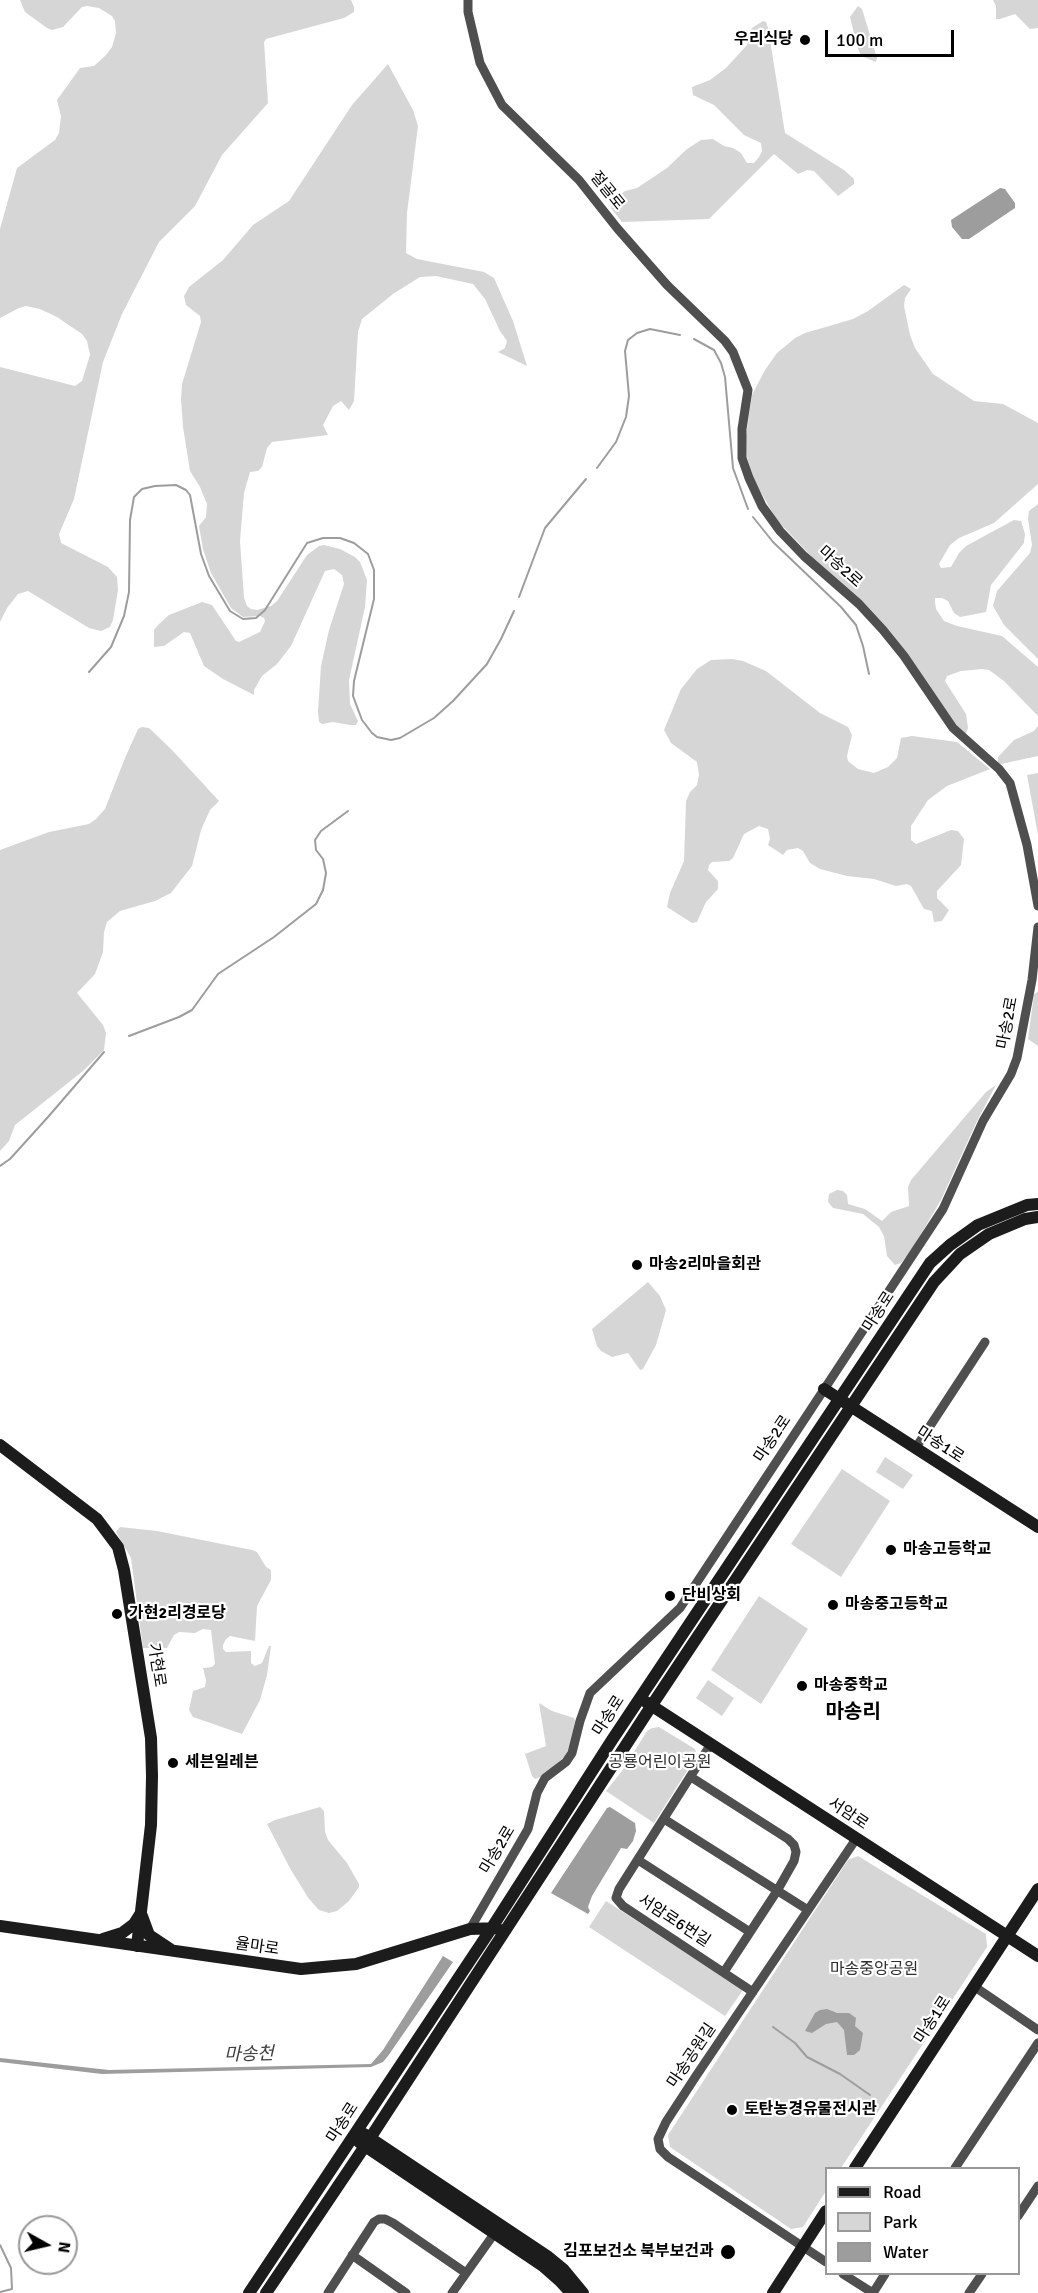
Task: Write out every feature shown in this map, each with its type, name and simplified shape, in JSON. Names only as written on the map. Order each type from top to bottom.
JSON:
[{"type":"street","name":"절골로","points":[[468,0],[468,12],[480,63],[502,105],[579,180],[667,285],[725,341],[741,369],[747,390]]},
{"type":"street","name":"마송2로","points":[[747,390],[742,429],[742,458],[748,478],[762,506],[796,548],[859,604],[883,630],[904,656],[953,728],[1005,776],[1012,790],[1022,827],[1038,906]]},
{"type":"street","name":"마송2로","points":[[470,1929],[528,1829],[537,1793],[545,1778],[566,1762],[572,1753],[590,1693],[680,1608],[943,1209],[983,1121],[1011,1074],[1022,1040],[1038,927]]},
{"type":"street","name":"마송로","points":[[266,2293],[368,2142],[652,1705],[845,1403],[930,1263],[978,1225],[1027,1205],[1038,1204]]},
{"type":"street","name":"마송로","points":[[249,2293],[491,1929],[763,1512],[934,1282],[960,1254],[988,1234],[1025,1219],[1038,1217]]},
{"type":"street","points":[[915,1449],[985,1342]]},
{"type":"street","name":"마송1로","points":[[825,1389],[1038,1527]]},
{"type":"street","name":"가현로","points":[[0,1444],[97,1519],[118,1547],[124,1570],[151,1738],[151,1826],[137,1946]]},
{"type":"street","name":"서암로","points":[[640,1698],[1038,1956]]},
{"type":"street","name":"서암로6번길","points":[[711,1744],[619,1889],[616,1898],[619,1903],[753,1992]]},
{"type":"street","points":[[691,1777],[794,1845],[796,1852],[794,1861],[777,1891],[724,1972]]},
{"type":"street","points":[[664,1819],[808,1910]]},
{"type":"street","name":"마송공원길","points":[[802,2247],[668,2157],[660,2150],[658,2144],[666,2122],[856,1839]]},
{"type":"street","name":"서암로6번길","points":[[638,1860],[750,1932]]},
{"type":"street","name":"마송1로","points":[[856,2167],[1038,1889]]},
{"type":"street","points":[[98,1940],[122,1933],[134,1924],[142,1912]]},
{"type":"street","points":[[142,1912],[149,1935],[176,1953]]},
{"type":"street","name":"율마로","points":[[0,1926],[176,1953],[289,1968],[314,1969],[356,1964],[470,1929],[506,1928]]},
{"type":"street","points":[[975,1987],[1038,2030]]},
{"type":"street","points":[[956,2167],[1038,2043]]},
{"type":"street","points":[[356,2134],[547,2256],[564,2270],[583,2293]]},
{"type":"street","points":[[368,2142],[494,2234],[553,2273],[571,2293]]},
{"type":"street","points":[[1020,2213],[1038,2186]]},
{"type":"street","points":[[772,2293],[825,2212]]},
{"type":"street","points":[[328,2293],[374,2222],[379,2219],[385,2219],[466,2273]]},
{"type":"street","points":[[452,2293],[494,2234]]},
{"type":"street","points":[[802,2247],[825,2261]]},
{"type":"street","points":[[352,2256],[406,2293]]},
{"type":"street","points":[[845,2275],[873,2293],[884,2275]]},
{"type":"street","points":[[969,2293],[981,2275]]},
{"type":"green space","points":[[20,0],[351,0],[354,7],[354,12],[344,18],[266,39],[264,42],[268,103],[222,155],[195,206],[159,242],[122,314],[103,362],[74,499],[59,534],[61,543],[108,567],[117,577],[118,590],[113,620],[110,627],[101,631],[89,628],[28,591],[18,594],[0,622],[0,367],[75,386],[82,381],[90,355],[87,341],[82,334],[57,317],[40,309],[26,306],[0,318],[0,229],[17,168],[55,140],[59,133],[61,116],[57,100],[80,68],[94,66],[106,55],[112,47],[116,33],[112,16],[99,8],[82,7],[63,27],[52,30],[25,12]]},
{"type":"green space","points":[[993,0],[1038,0],[1038,28],[1030,29],[1015,14],[996,19],[996,6]]},
{"type":"green space","points":[[858,6],[862,9],[877,58],[876,62],[861,56],[857,46],[850,17]]},
{"type":"green space","points":[[763,21],[766,22],[768,28],[785,133],[844,170],[854,179],[854,184],[838,196],[814,171],[807,170],[798,174],[774,154],[709,219],[622,222],[611,208],[614,200],[625,191],[637,188],[667,168],[687,149],[701,140],[713,139],[724,146],[733,148],[741,153],[747,163],[754,163],[759,157],[762,151],[761,143],[744,135],[714,105],[693,95],[692,87],[710,80],[726,68],[747,45],[752,28]]},
{"type":"green space","points":[[388,64],[413,110],[418,126],[407,213],[406,253],[417,259],[484,272],[494,278],[513,321],[527,366],[498,352],[505,348],[507,341],[485,299],[473,284],[436,276],[420,277],[393,294],[362,319],[358,332],[354,401],[349,410],[341,401],[333,406],[323,425],[328,435],[272,442],[267,448],[262,467],[258,471],[250,472],[244,493],[240,541],[244,598],[247,606],[257,610],[271,606],[277,601],[307,555],[319,546],[340,549],[355,557],[360,562],[367,580],[365,607],[349,680],[350,704],[358,721],[356,725],[333,722],[322,724],[319,722],[318,711],[321,666],[329,630],[344,584],[342,575],[334,569],[325,571],[291,646],[277,664],[262,676],[254,690],[254,695],[204,666],[190,633],[184,632],[164,646],[154,647],[154,630],[159,624],[169,615],[202,602],[212,605],[236,641],[239,642],[260,632],[265,621],[260,616],[243,617],[231,608],[211,573],[203,549],[199,526],[206,517],[207,504],[190,471],[181,399],[182,384],[201,322],[200,316],[186,305],[184,296],[189,287],[223,260],[253,225],[289,201],[352,105]]},
{"type":"green space","points":[[904,285],[911,289],[905,298],[904,306],[910,335],[915,348],[933,374],[974,401],[1003,404],[1038,423],[1038,484],[994,523],[959,538],[950,545],[939,564],[941,568],[951,567],[966,546],[1014,520],[1021,521],[1025,534],[1024,543],[991,585],[986,612],[960,617],[954,613],[948,601],[935,598],[935,602],[936,609],[944,621],[1002,636],[1038,667],[1038,716],[1004,681],[989,670],[961,671],[947,676],[945,681],[966,714],[968,728],[966,734],[959,729],[915,666],[776,519],[754,480],[747,457],[746,436],[752,395],[777,353],[805,333],[853,319],[868,311]]},
{"type":"green space","points":[[1038,504],[1038,659],[1004,625],[993,606],[997,591],[1030,553],[1032,545],[1029,511]]},
{"type":"green space","points":[[732,659],[766,671],[820,713],[848,727],[852,735],[848,761],[858,769],[874,773],[888,767],[897,758],[901,738],[912,736],[957,742],[990,769],[947,786],[928,800],[911,826],[911,840],[916,844],[951,830],[958,831],[964,839],[961,865],[937,891],[937,898],[949,910],[942,921],[934,922],[932,911],[924,909],[911,886],[907,884],[896,886],[874,879],[847,876],[820,869],[810,863],[803,851],[798,848],[787,850],[783,855],[768,845],[770,839],[768,829],[759,826],[744,834],[733,858],[729,861],[712,862],[709,865],[708,870],[718,881],[718,889],[706,902],[697,922],[692,923],[667,907],[670,893],[684,861],[686,801],[690,792],[697,785],[699,775],[697,762],[671,743],[664,730],[681,689],[697,669],[711,660]]},
{"type":"green space","points":[[1038,726],[1038,756],[998,763],[998,757],[1014,740],[1034,731]]},
{"type":"green space","points":[[149,728],[172,750],[219,801],[210,810],[201,830],[192,866],[171,893],[155,901],[120,911],[107,922],[103,952],[95,974],[77,993],[103,1025],[106,1033],[104,1050],[83,1071],[15,1125],[9,1141],[0,1151],[0,850],[49,832],[89,824],[96,819],[105,809],[138,729]]},
{"type":"green space","points":[[1038,773],[1038,835],[1027,775]]},
{"type":"green space","points":[[1038,992],[1038,1046],[1028,1039],[1034,994]]},
{"type":"green space","points":[[996,1085],[941,1200],[912,1249],[901,1263],[895,1265],[887,1256],[884,1236],[879,1227],[863,1214],[833,1208],[828,1202],[829,1194],[837,1190],[843,1191],[847,1195],[848,1204],[865,1209],[882,1221],[891,1212],[909,1206],[908,1187],[911,1180],[986,1092]]},
{"type":"green space","points":[[648,1282],[660,1296],[666,1310],[656,1345],[643,1369],[640,1370],[628,1353],[612,1357],[601,1351],[597,1346],[592,1329]]},
{"type":"green space","points":[[885,1457],[913,1475],[903,1489],[876,1472]]},
{"type":"green space","points":[[842,1469],[890,1501],[841,1577],[791,1544]]},
{"type":"green space","points":[[120,1527],[157,1531],[252,1550],[257,1552],[266,1567],[271,1570],[271,1580],[257,1606],[255,1641],[230,1636],[223,1645],[226,1652],[251,1651],[251,1663],[255,1666],[262,1663],[271,1646],[267,1675],[260,1700],[242,1734],[193,1717],[189,1710],[193,1691],[205,1687],[203,1668],[212,1667],[215,1664],[211,1630],[203,1629],[195,1633],[179,1632],[174,1635],[167,1648],[143,1648],[131,1558],[116,1532]]},
{"type":"green space","points":[[759,1596],[808,1629],[761,1704],[711,1670]]},
{"type":"green space","points":[[708,1680],[734,1698],[722,1716],[696,1698]]},
{"type":"green space","points":[[539,1703],[552,1711],[574,1718],[575,1721],[570,1747],[564,1757],[543,1776],[535,1779],[525,1754],[546,1746]]},
{"type":"green space","name":"공룡어린이공원","points":[[659,1727],[695,1749],[697,1755],[654,1823],[606,1791],[622,1771],[647,1731]]},
{"type":"green space","points":[[320,1807],[324,1811],[325,1832],[328,1840],[347,1863],[359,1884],[349,1901],[337,1911],[329,1913],[319,1910],[309,1899],[267,1824]]},
{"type":"green space","name":"마송중앙공원","points":[[858,1856],[986,1934],[987,1947],[842,2167],[825,2167],[825,2193],[803,2227],[791,2229],[670,2147],[668,2135],[848,1860]]},
{"type":"green space","points":[[606,1901],[743,1990],[725,2016],[589,1927]]},
{"type":"water","points":[[1000,188],[1005,189],[1015,203],[1015,208],[969,239],[962,239],[952,227],[951,220]]},
{"type":"water","points":[[610,1807],[635,1823],[636,1831],[633,1841],[627,1849],[621,1848],[592,1896],[588,1914],[551,1893],[607,1808]]},
{"type":"water","points":[[443,1956],[453,1962],[388,2056],[383,2062],[371,2067],[102,2074],[0,2062],[0,2058],[109,2070],[371,2064],[383,2050]]},
{"type":"water","points":[[827,2009],[837,2013],[849,2013],[856,2018],[855,2026],[863,2033],[860,2050],[854,2055],[847,2055],[844,2030],[837,2022],[826,2024],[812,2033],[805,2031],[815,2013]]},
{"type":"waterway","points":[[597,468],[616,442],[626,417],[629,396],[625,351],[628,340],[637,333],[650,329],[680,335]]},
{"type":"waterway","points":[[694,339],[714,350],[721,363],[725,377],[733,468],[748,509]]},
{"type":"waterway","points":[[519,597],[545,528],[586,479]]},
{"type":"waterway","points":[[89,672],[111,647],[124,616],[129,592],[130,520],[134,497],[142,489],[155,486],[176,485],[190,495],[201,554],[209,576],[230,611],[243,619],[256,618],[265,610],[307,543],[323,538],[340,538],[354,543],[368,554],[374,570],[374,599],[354,681],[353,696],[362,720],[377,737],[391,740],[400,738],[434,718],[453,701],[487,664],[514,611]]},
{"type":"waterway","points":[[753,517],[773,542],[841,607],[856,625],[869,674]]},
{"type":"waterway","points":[[129,1036],[192,1010],[218,974],[274,937],[316,904],[323,890],[326,873],[323,859],[316,850],[315,840],[321,831],[348,811]]},
{"type":"waterway","points":[[0,1166],[10,1159],[104,1052]]},
{"type":"waterway","points":[[773,2027],[795,2043],[807,2057],[840,2074],[870,2095]]},
{"type":"waterway","points":[[0,2245],[11,2268],[12,2289],[0,2292]]},
{"type":"place","name":"우리식당","points":[[805,40]]},
{"type":"place","name":"마송2리마을회관","points":[[637,1265]]},
{"type":"place","name":"마송고등학교","points":[[891,1550]]},
{"type":"place","name":"단비상회","points":[[670,1596]]},
{"type":"place","name":"마송중고등학교","points":[[833,1605]]},
{"type":"place","name":"가현2리경로당","points":[[117,1614]]},
{"type":"place","name":"마송중학교","points":[[802,1686]]},
{"type":"place","name":"세븐일레븐","points":[[173,1763]]},
{"type":"place","name":"토탄농경유물전시관","points":[[732,2110]]},
{"type":"place","name":"김포보건소 북부보건과","points":[[728,2252]]},
{"type":"district","name":"마송리","points":[[853,1713]]},
{"type":"water label","name":"마송천","points":[[249,2055]]}]
